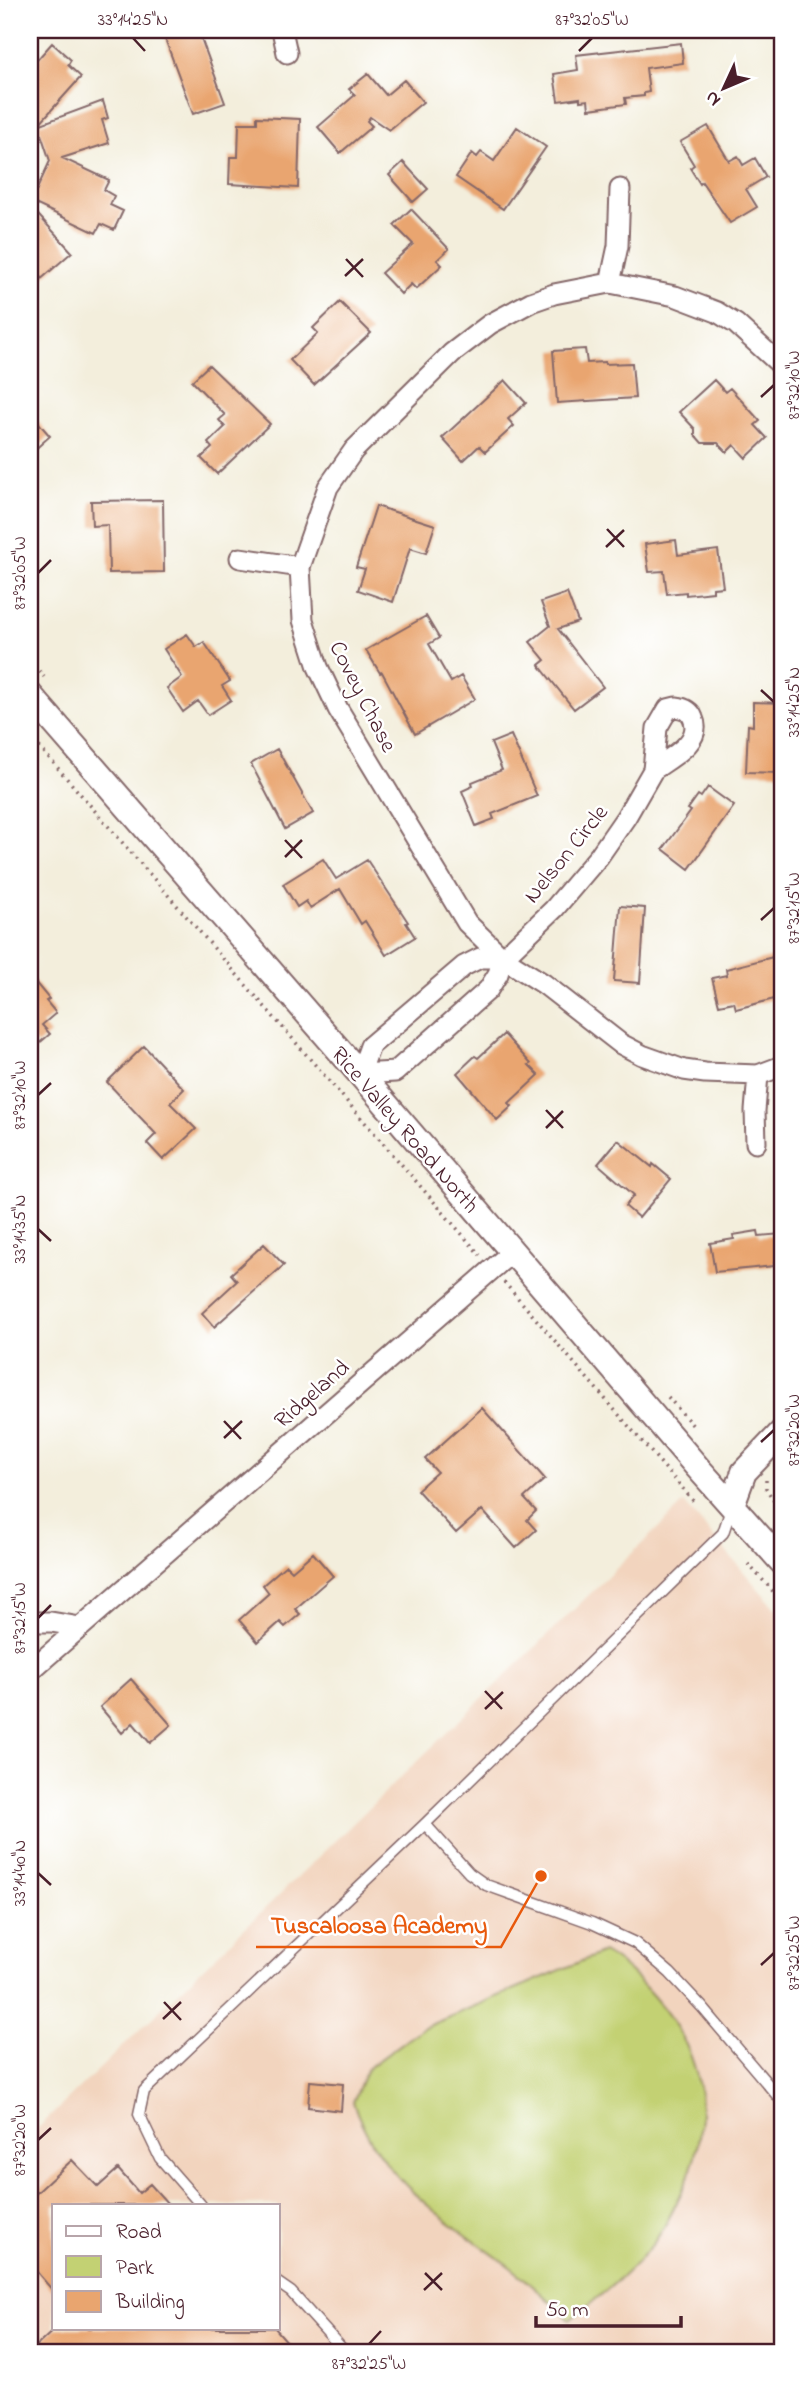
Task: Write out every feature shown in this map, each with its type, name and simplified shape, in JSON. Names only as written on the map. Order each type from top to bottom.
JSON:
[{"type":"street","points":[[282,30],[287,53]]},
{"type":"street","points":[[621,189],[618,246],[610,283],[675,296],[717,312],[754,339],[782,366]]},
{"type":"street","name":"Covey Chase","points":[[610,283],[554,294],[531,302],[490,324],[452,353],[354,450],[328,487],[300,567],[303,620],[317,667],[338,709],[467,923],[503,958],[544,984],[621,1044],[642,1055],[684,1070],[705,1073],[758,1075],[782,1066]]},
{"type":"street","points":[[240,558],[300,567]]},
{"type":"street","name":"Rice Valley Road North","points":[[30,695],[782,1562]]},
{"type":"street","name":"Nelson Circle","points":[[503,958],[554,909],[599,856],[653,770]]},
{"type":"street","points":[[480,958],[503,958],[498,974],[488,990],[396,1072],[360,1074],[370,1046],[464,966],[480,958]]},
{"type":"street","points":[[756,1143],[758,1075]]},
{"type":"street","name":"Ridgeland","points":[[30,1671],[512,1252]]},
{"type":"street","points":[[732,1505],[744,1472],[782,1432]]},
{"type":"street","points":[[30,1622],[80,1627]]},
{"type":"lane","points":[[200,2204],[160,2158],[139,2114],[144,2091],[425,1824],[723,1533],[732,1505]]},
{"type":"lane","points":[[425,1824],[469,1873],[486,1885],[592,1923],[635,1943],[670,1973],[702,2007],[782,2101]]},
{"type":"lane","points":[[280,2284],[291,2292],[345,2352]]},
{"type":"path","points":[[30,736],[696,1504]]},
{"type":"path","points":[[766,1473],[766,1488],[782,1514]]},
{"type":"path","points":[[748,1564],[782,1601]]},
{"type":"shaded area","points":[[684,1503],[782,1616],[782,2352],[30,2352],[30,2136]]},
{"type":"green space","points":[[603,1952],[636,1978],[673,2021],[696,2071],[701,2123],[688,2177],[659,2236],[623,2275],[570,2320],[514,2270],[437,2213],[396,2175],[364,2129],[353,2102],[367,2069],[423,2028]]},
{"type":"building","points":[[182,30],[198,30],[225,103],[193,114],[164,36]]},
{"type":"building","points":[[52,43],[71,60],[68,65],[81,77],[38,125],[30,117],[30,68]]},
{"type":"building","points":[[681,43],[683,63],[646,68],[649,92],[644,93],[644,96],[625,98],[626,104],[589,109],[588,100],[580,101],[580,98],[558,101],[554,74],[578,70],[576,55]]},
{"type":"building","points":[[368,74],[386,95],[404,80],[423,102],[389,130],[370,117],[367,121],[372,126],[340,153],[318,127],[355,95],[349,89]]},
{"type":"building","points":[[103,101],[108,118],[102,120],[109,143],[62,158],[109,180],[104,190],[114,196],[110,205],[123,211],[114,230],[101,224],[96,233],[31,202],[50,161],[38,125]]},
{"type":"building","points":[[257,117],[300,119],[298,188],[229,184],[230,157],[238,157],[239,123],[257,123]]},
{"type":"building","points":[[708,126],[729,161],[738,156],[743,165],[755,158],[766,177],[746,189],[757,207],[730,223],[690,168],[694,165],[680,142]]},
{"type":"building","points":[[517,127],[546,147],[503,209],[456,177],[472,153],[477,157],[481,152],[494,161]]},
{"type":"building","points":[[403,162],[428,189],[413,202],[389,175]]},
{"type":"building","points":[[30,206],[72,252],[30,289]]},
{"type":"building","points":[[411,209],[449,249],[437,260],[442,265],[416,289],[411,284],[401,294],[381,273],[413,244],[394,225]]},
{"type":"building","points":[[340,302],[371,333],[314,385],[290,360],[318,333],[313,328]]},
{"type":"building","points":[[585,349],[587,363],[632,363],[635,398],[557,403],[553,351]]},
{"type":"building","points":[[209,365],[270,424],[217,474],[201,458],[212,448],[208,443],[225,427],[219,420],[225,415],[192,381]]},
{"type":"building","points":[[505,380],[526,403],[508,419],[514,426],[485,452],[479,446],[463,461],[442,438]]},
{"type":"building","points":[[714,380],[725,392],[730,388],[760,421],[755,425],[767,438],[746,458],[734,445],[727,452],[718,443],[702,443],[695,435],[695,429],[679,412]]},
{"type":"building","points":[[30,413],[50,436],[30,454]]},
{"type":"building","points":[[163,500],[164,572],[109,573],[108,525],[92,526],[91,501]]},
{"type":"building","points":[[376,506],[435,525],[426,553],[410,548],[393,602],[358,590],[365,569],[356,567]]},
{"type":"building","points":[[676,540],[678,555],[718,550],[723,587],[713,588],[713,592],[667,594],[664,571],[649,572],[645,544]]},
{"type":"building","points":[[567,593],[578,622],[558,629],[603,687],[574,709],[539,665],[545,660],[530,642],[550,626],[541,602]]},
{"type":"building","points":[[426,616],[439,638],[429,644],[451,682],[461,676],[475,699],[415,734],[382,672],[380,673],[366,650]]},
{"type":"building","points":[[187,634],[196,647],[204,642],[230,681],[222,686],[231,700],[208,715],[198,701],[183,712],[167,688],[182,677],[164,649]]},
{"type":"building","points":[[753,702],[782,703],[782,773],[746,772],[748,725],[753,726]]},
{"type":"building","points":[[511,735],[537,796],[492,814],[494,819],[476,826],[462,791],[473,786],[472,782],[502,770],[491,743]]},
{"type":"building","points":[[277,749],[313,813],[285,829],[251,764]]},
{"type":"building","points":[[708,787],[734,806],[689,869],[663,849],[691,811],[688,809],[698,795],[701,797]]},
{"type":"building","points":[[323,859],[336,879],[367,860],[415,937],[386,955],[365,921],[361,924],[340,889],[310,908],[306,901],[297,907],[283,884]]},
{"type":"building","points":[[620,906],[645,908],[640,983],[614,981]]},
{"type":"building","points":[[773,957],[775,963],[782,961],[782,997],[736,1009],[734,1002],[719,1005],[712,978],[727,975],[726,969]]},
{"type":"building","points":[[30,976],[49,999],[46,1001],[56,1013],[42,1025],[50,1034],[37,1045],[30,1037]]},
{"type":"building","points":[[504,1034],[539,1075],[509,1103],[512,1106],[497,1120],[457,1073]]},
{"type":"building","points":[[144,1046],[184,1089],[170,1103],[196,1129],[163,1160],[147,1143],[156,1134],[107,1082]]},
{"type":"building","points":[[618,1140],[671,1179],[639,1218],[625,1206],[634,1195],[598,1164]]},
{"type":"building","points":[[758,1231],[759,1236],[782,1234],[782,1262],[774,1263],[774,1266],[715,1272],[710,1243],[734,1239],[733,1235]]},
{"type":"building","points":[[264,1244],[284,1265],[214,1327],[202,1313],[237,1281],[231,1274]]},
{"type":"building","points":[[482,1408],[545,1479],[524,1498],[536,1511],[527,1520],[536,1530],[516,1548],[482,1510],[456,1533],[417,1490],[437,1472],[425,1459]]},
{"type":"building","points":[[313,1553],[333,1576],[295,1609],[300,1614],[285,1627],[280,1622],[258,1642],[239,1620],[269,1593],[263,1585],[286,1565],[292,1571]]},
{"type":"building","points":[[131,1679],[171,1725],[150,1743],[133,1723],[122,1733],[100,1707]]},
{"type":"building","points":[[310,2081],[343,2084],[341,2111],[308,2107]]},
{"type":"building","points":[[72,2160],[98,2187],[118,2169],[139,2193],[150,2184],[168,2204],[52,2204],[52,2290],[30,2264],[30,2199]]},
{"type":"building","points":[[54,2330],[277,2330],[296,2352],[30,2352]]},
{"type":"place","name":"Tuscaloosa Academy","points":[[541,1876]]}]
